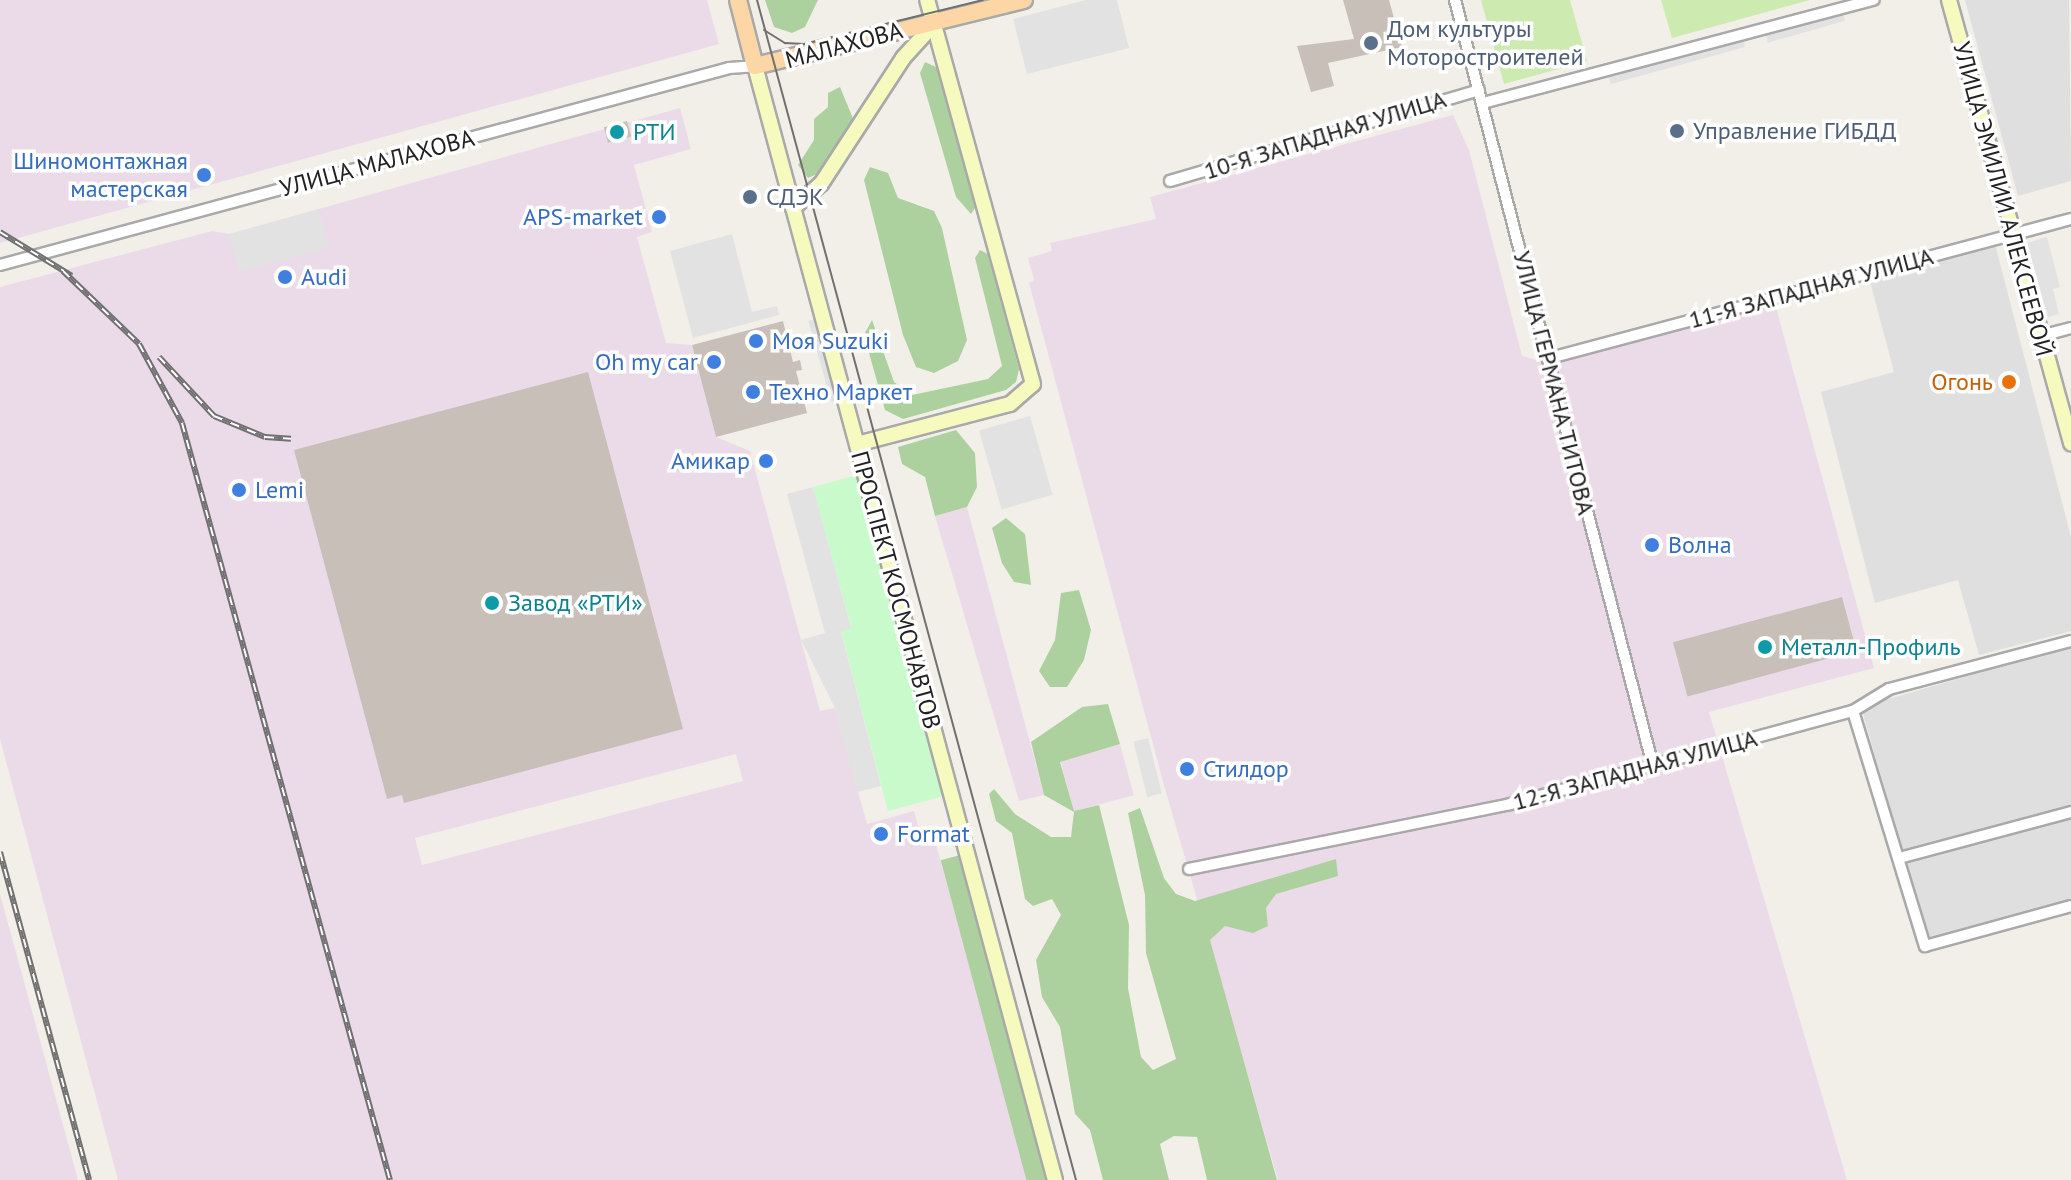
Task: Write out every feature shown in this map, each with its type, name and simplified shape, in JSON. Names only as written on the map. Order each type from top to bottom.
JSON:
[{"type":"main road","name":"ПРОСПЕКТ КОСМОНАВТОВ","points":[[738,0],[1055,1180]]},
{"type":"main road","points":[[857,444],[1010,404],[1033,384],[927,0]]},
{"type":"main road","points":[[793,208],[821,184],[903,58],[934,24],[1024,0]]},
{"type":"main road","name":"УЛИЦА ЭМИЛИИ АЛЕКСЕЕВОЙ","points":[[1949,0],[2071,444]]},
{"type":"main road","name":"МАЛАХОВА","points":[[755,66],[934,24]]},
{"type":"street","name":"УЛИЦА ГЕРМАНА ТИТОВА","points":[[1455,0],[1653,766]]},
{"type":"street","name":"10-Я ЗАПАДНАЯ УЛИЦА","points":[[1483,103],[1874,0]]},
{"type":"street","name":"УЛИЦА МАЛАХОВА","points":[[0,265],[729,68],[755,66]]},
{"type":"street","name":"10-Я ЗАПАДНАЯ УЛИЦА","points":[[1170,181],[1479,90]]},
{"type":"street","name":"11-Я ЗАПАДНАЯ УЛИЦА","points":[[1550,358],[2071,219]]},
{"type":"street","points":[[2041,336],[2071,328]]},
{"type":"street","name":"12-Я ЗАПАДНАЯ УЛИЦА","points":[[1189,869],[1510,804],[1853,711],[1889,689],[2071,641]]},
{"type":"street","points":[[1853,711],[1881,810],[1903,857],[1925,946],[2071,906]]},
{"type":"street","points":[[1903,857],[2071,812]]},
{"type":"shaded area","points":[[0,0],[707,0],[719,44],[0,243]]},
{"type":"shaded area","points":[[1086,0],[1117,0],[1129,48],[1027,74],[1013,19]]},
{"type":"shaded area","points":[[1965,0],[2069,0],[2071,181],[2018,196]]},
{"type":"shaded area","points":[[1843,14],[1845,21],[1768,43],[1766,36]]},
{"type":"shaded area","points":[[1744,41],[1745,47],[1611,84],[1609,77]]},
{"type":"shaded area","points":[[680,108],[691,149],[634,165],[652,232],[637,237],[666,343],[692,345],[716,437],[750,451],[820,711],[835,708],[867,824],[914,811],[921,837],[933,834],[1029,1180],[118,1180],[0,739],[0,287],[212,231],[229,234]],"holes":[[[736,754],[743,781],[422,865],[415,838]]]},
{"type":"shaded area","points":[[1453,115],[1469,150],[1522,356],[1539,361],[1774,300],[1874,668],[1709,712],[1847,1180],[1278,1180],[1164,785],[1029,283],[1034,280],[1028,258],[1052,251],[1050,243],[1156,219],[1150,197]]},
{"type":"shaded area","points":[[319,210],[329,248],[239,272],[229,234]]},
{"type":"shaded area","points":[[732,234],[752,312],[777,306],[779,315],[693,338],[670,251]]},
{"type":"shaded area","points":[[2047,237],[2060,287],[2053,289],[2059,314],[2048,317],[2027,243]]},
{"type":"shaded area","points":[[1995,244],[2071,537],[2071,631],[1979,655],[1958,580],[1875,603],[1821,392],[1894,372],[1869,278]]},
{"type":"shaded area","points":[[815,319],[838,400],[831,402],[808,321]]},
{"type":"shaded area","points":[[1030,416],[1053,495],[1002,509],[979,431]]},
{"type":"shaded area","points":[[813,487],[851,628],[841,632],[881,786],[857,792],[835,708],[801,640],[825,633],[787,494]]},
{"type":"shaded area","points":[[967,507],[1044,795],[1019,801],[935,516]]},
{"type":"shaded area","points":[[2071,646],[2071,902],[1928,941],[1861,707]]},
{"type":"shaded area","points":[[1148,738],[1162,793],[1147,797],[1133,742]]},
{"type":"shaded area","points":[[1120,744],[1134,795],[1074,811],[1060,760]]},
{"type":"shaded area","points":[[0,894],[35,1022],[78,1180],[0,1180]]},
{"type":"green space","points":[[765,0],[818,0],[805,27],[792,33],[774,27]]},
{"type":"green space","points":[[1481,0],[1570,0],[1587,61],[1504,84]]},
{"type":"green space","points":[[1661,0],[1810,0],[1672,38]]},
{"type":"green space","points":[[925,62],[938,68],[977,205],[971,214],[956,197],[920,73]]},
{"type":"green space","points":[[840,87],[854,121],[822,172],[808,178],[798,165],[814,140],[814,119],[828,107],[828,93]]},
{"type":"green space","points":[[870,167],[888,173],[898,198],[934,211],[942,228],[967,340],[958,361],[934,373],[916,367],[903,335],[864,180]]},
{"type":"green space","points":[[980,250],[988,254],[1019,369],[1016,382],[1006,390],[903,419],[885,410],[864,335],[872,320],[894,382],[912,395],[988,379],[1002,366],[975,258]]},
{"type":"green space","points":[[956,430],[975,453],[977,487],[967,507],[935,516],[925,477],[902,464],[898,447]]},
{"type":"green space","points":[[857,475],[944,796],[888,811],[841,631],[851,627],[813,487]]},
{"type":"green space","points":[[1006,518],[1025,534],[1031,585],[1014,582],[1002,563],[992,528]]},
{"type":"green space","points":[[1079,590],[1091,630],[1084,660],[1067,687],[1050,687],[1039,671],[1055,640],[1061,593]]},
{"type":"green space","points":[[1108,704],[1120,744],[1060,762],[1074,811],[1099,805],[1129,925],[1128,988],[1141,1057],[1153,1070],[1176,1059],[1146,953],[1145,895],[1128,813],[1140,808],[1164,878],[1176,894],[1195,901],[1336,859],[1338,876],[1276,894],[1266,908],[1268,926],[1253,933],[1225,926],[1210,940],[1277,1180],[1207,1180],[1197,1137],[1174,1136],[1160,1144],[1169,1180],[1103,1180],[1090,1130],[1075,1114],[1060,1027],[1042,997],[1036,960],[1061,915],[1052,899],[1033,906],[1025,899],[1012,833],[996,821],[989,794],[994,789],[1015,814],[1051,837],[1071,837],[1074,812],[1044,795],[1031,742],[1082,707]]},
{"type":"green space","points":[[960,855],[1047,1180],[1026,1180],[941,860]]},
{"type":"building","name":"Дом культуры Моторостроителей","points":[[1343,0],[1389,0],[1402,47],[1328,63],[1334,86],[1311,92],[1297,46],[1354,39]]},
{"type":"building","name":"РТИ","points":[[627,121],[631,136],[608,143],[604,127]]},
{"type":"building","name":"Техно Маркет","points":[[783,321],[793,362],[800,360],[802,370],[796,371],[807,413],[716,437],[692,345]]},
{"type":"building","name":"Завод «РТИ»","points":[[588,372],[683,729],[404,803],[402,795],[387,799],[294,450]]},
{"type":"building","name":"Металл-Профиль","points":[[1842,597],[1856,651],[1687,696],[1673,642]]},
{"type":"tram line","points":[[757,0],[1076,1180]]},
{"type":"tram line","points":[[764,30],[785,43],[804,44],[983,0]]},
{"type":"railway","points":[[0,232],[72,276]]},
{"type":"railway","points":[[63,271],[139,344],[182,423],[390,1180]]},
{"type":"railway","points":[[159,357],[214,416],[265,437],[291,439]]},
{"type":"railway","points":[[0,852],[89,1180]]},
{"type":"place","name":"Дом культуры Моторостроителей","points":[[1371,43]]},
{"type":"place","name":"Управление ГИБДД","points":[[1677,131]]},
{"type":"place","name":"РТИ","points":[[617,132]]},
{"type":"place","name":"Шиномонтажная мастерская","points":[[204,175]]},
{"type":"place","name":"СДЭК","points":[[750,197]]},
{"type":"place","name":"АPS-market","points":[[659,217]]},
{"type":"place","name":"Audi","points":[[285,277]]},
{"type":"place","name":"Моя Suzuki","points":[[756,341]]},
{"type":"place","name":"Oh my car","points":[[714,362]]},
{"type":"place","name":"Огонь","points":[[2009,382]]},
{"type":"place","name":"Техно Маркет","points":[[753,392]]},
{"type":"place","name":"Амикар","points":[[766,461]]},
{"type":"place","name":"Lemi","points":[[239,490]]},
{"type":"place","name":"Волна","points":[[1652,545]]},
{"type":"place","name":"Завод «РТИ»","points":[[492,603]]},
{"type":"place","name":"Металл-Профиль","points":[[1765,647]]},
{"type":"place","name":"Стилдор","points":[[1187,769]]},
{"type":"place","name":"Format","points":[[881,834]]}]
